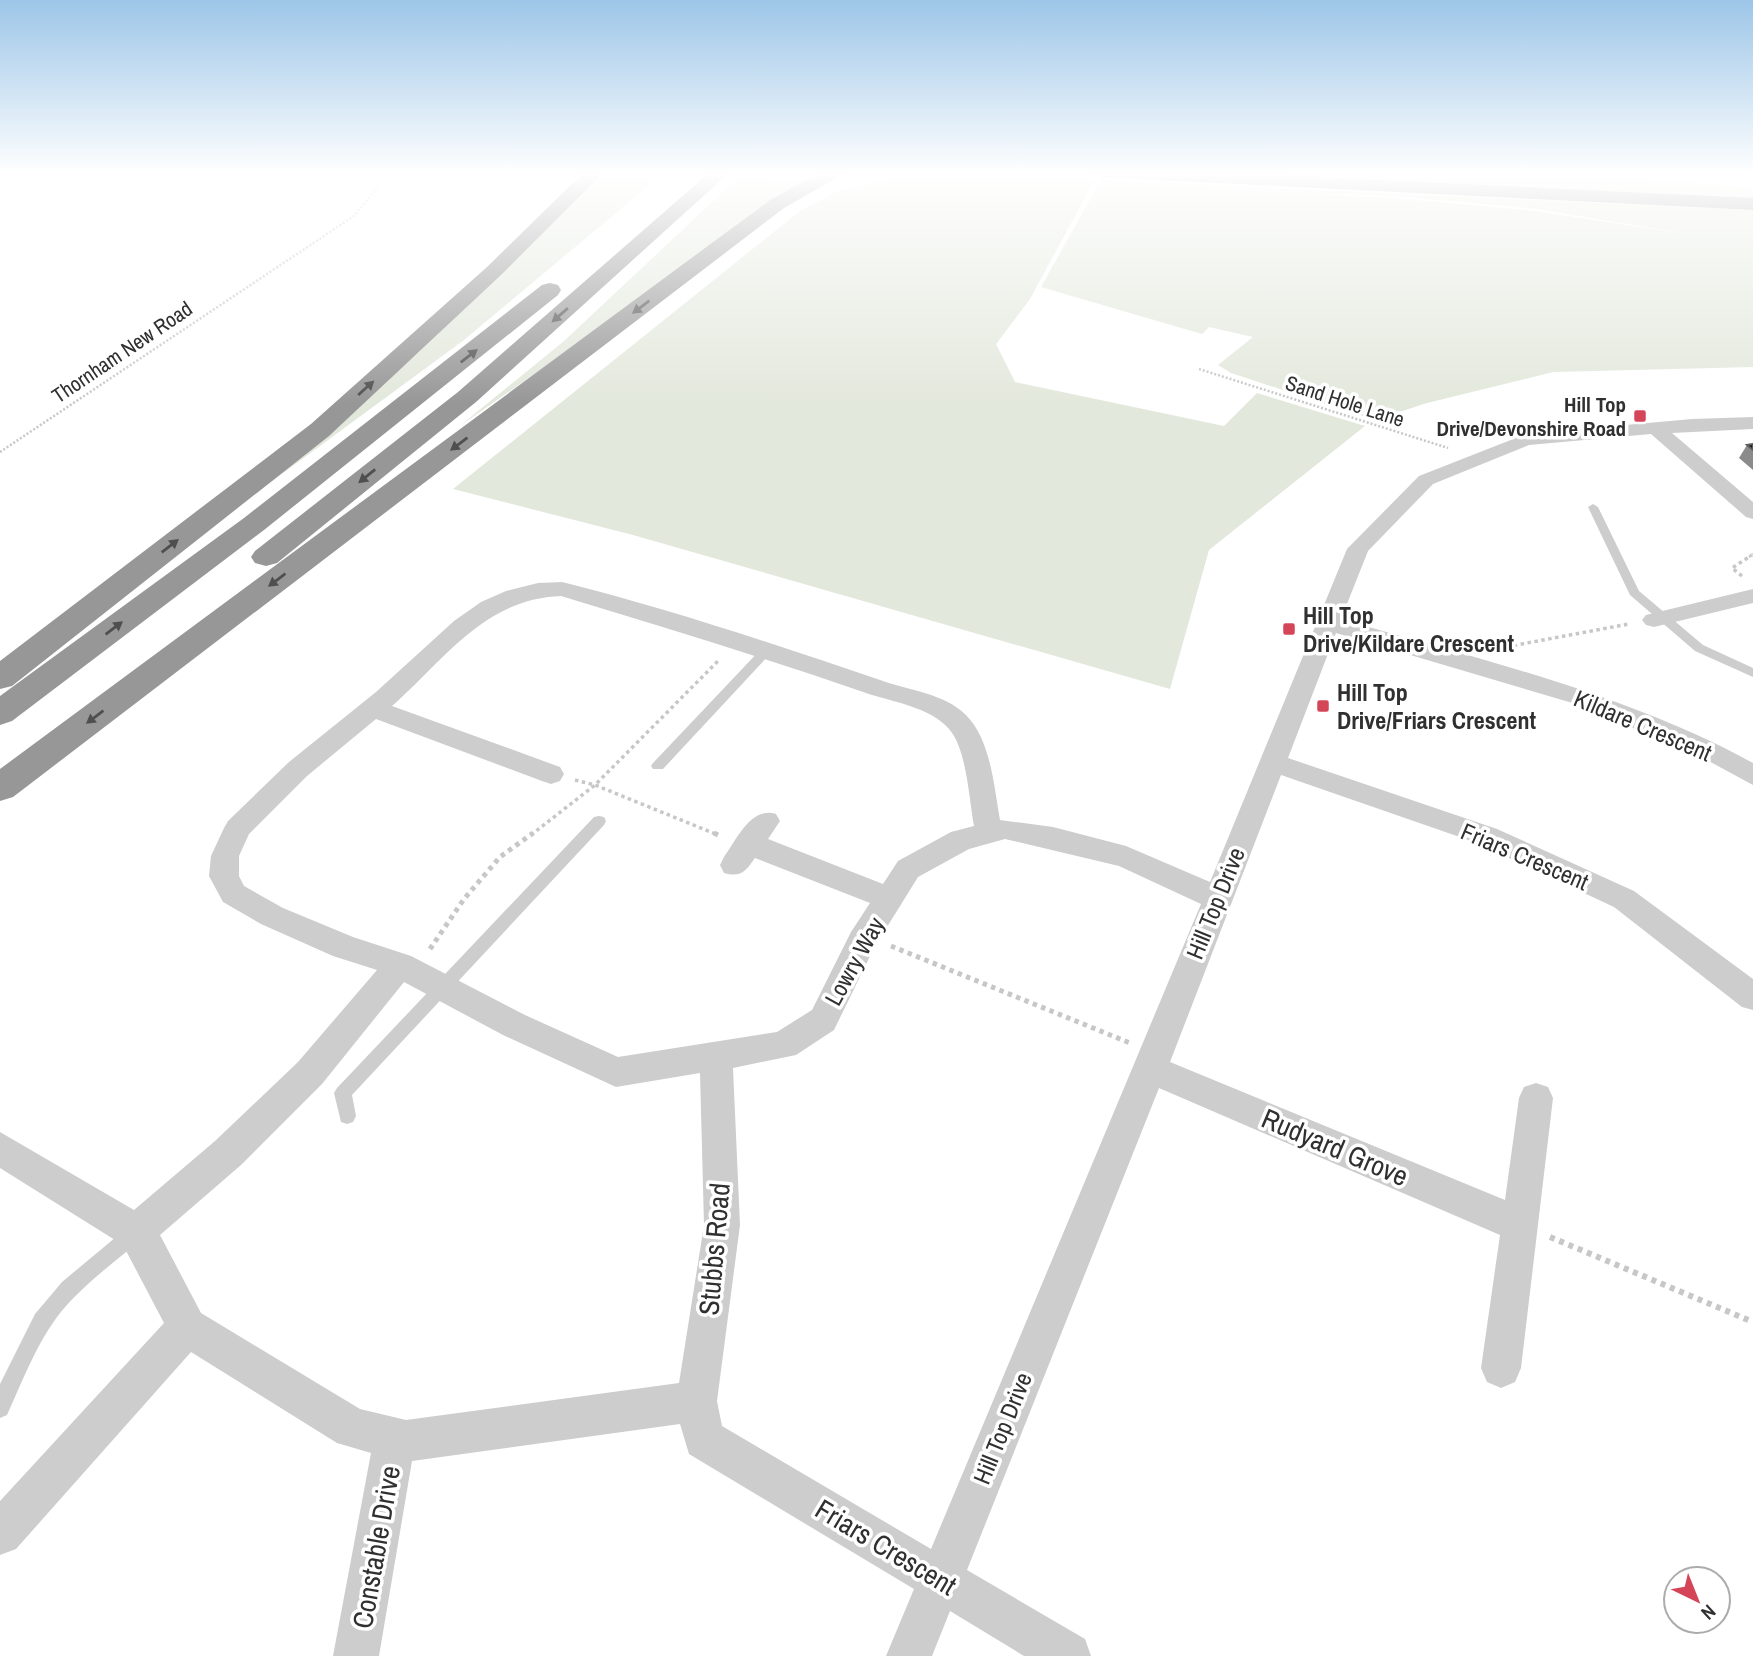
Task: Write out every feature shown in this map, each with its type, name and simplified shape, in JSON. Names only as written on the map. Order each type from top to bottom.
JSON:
[{"type":"highway","points":[[0,678],[320,430],[516,249]]},
{"type":"highway","points":[[0,713],[384,424],[598,249]]},
{"type":"highway","points":[[0,763],[212,600],[467,397],[634,249]]},
{"type":"highway","points":[[0,788],[719,249]]},
{"type":"street","name":"Hill Top Drive","points":[[909,1656],[1153,1061],[1358,549],[1426,480],[1526,440],[1655,428],[1753,423]]},
{"type":"street","points":[[1655,428],[1753,513]]},
{"type":"street","points":[[1658,619],[1748,586]]},
{"type":"street","name":"Lowry Way","points":[[989,833],[972,753],[965,733],[957,722],[938,709],[829,670],[562,589],[538,590],[514,596],[462,626],[373,708],[298,769],[238,828],[225,856],[224,876],[233,894],[272,916],[419,975],[514,1025],[616,1072],[784,1045],[822,1020],[865,936],[908,869],[961,840],[1005,830],[1053,838],[1126,857],[1217,898]]},
{"type":"street","name":"Kildare Crescent","points":[[1328,623],[1578,696],[1701,746],[1753,775]]},
{"type":"street","points":[[373,708],[551,774]]},
{"type":"street","name":"Friars Crescent","points":[[1272,762],[1487,836],[1623,899],[1753,997]]},
{"type":"street","points":[[749,844],[889,898]]},
{"type":"street","points":[[136,1232],[228,1153],[310,1073],[419,975]]},
{"type":"street","name":"Stubbs Road","points":[[701,1420],[722,1225],[716,1058]]},
{"type":"street","name":"Rudyard Grove","points":[[1153,1061],[1520,1225]]},
{"type":"street","points":[[1501,1368],[1536,1098]]},
{"type":"street","points":[[0,1149],[136,1232],[147,1248],[187,1327],[352,1428],[406,1441],[701,1420]]},
{"type":"street","points":[[0,1533],[187,1327]]},
{"type":"street","name":"Friars Crescent","points":[[701,1420],[940,1578],[1068,1656]]},
{"type":"street","name":"Constable Drive","points":[[356,1656],[395,1438]]},
{"type":"lane","points":[[1593,508],[1634,593],[1658,619],[1699,648],[1753,673]]},
{"type":"lane","points":[[658,766],[766,651]]},
{"type":"lane","points":[[347,1116],[343,1093],[399,1036],[419,975],[599,821]]},
{"type":"lane","points":[[0,1408],[31,1342],[50,1310],[84,1276],[136,1232]]},
{"type":"path","name":"Thornham New Road","points":[[0,452],[304,249]]},
{"type":"path","points":[[1199,369],[1474,461]]},
{"type":"path","name":"Sand Hole Lane","points":[[1209,374],[1442,448],[1474,461]]},
{"type":"path","points":[[1748,586],[1732,568],[1753,554]]},
{"type":"path","points":[[1498,648],[1658,619]]},
{"type":"path","points":[[419,975],[464,899],[500,857],[561,814],[595,785],[737,642]]},
{"type":"path","points":[[551,774],[595,785],[749,844]]},
{"type":"path","points":[[865,936],[1153,1061]]},
{"type":"path","points":[[1520,1225],[1753,1322]]},
{"type":"shaded area","points":[[526,249],[573,249],[464,340],[252,496],[416,355]]},
{"type":"shaded area","points":[[662,249],[705,249],[621,314],[461,425],[564,341]]},
{"type":"shaded area","points":[[752,249],[1057,249],[1030,299],[996,344],[1015,382],[1224,426],[1257,393],[1365,426],[1209,550],[1170,689],[633,535],[453,489]]},
{"type":"shaded area","points":[[1062,249],[1753,249],[1753,367],[1553,372],[1427,403],[1375,420],[1231,373],[1218,365],[1253,337],[1209,327],[1202,334],[1041,287]]},
{"type":"place","name":"Hill Top Drive/Devonshire Road","points":[[1640,416]]},
{"type":"place","name":"Hill Top Drive/Kildare Crescent","points":[[1289,629]]},
{"type":"place","name":"Hill Top Drive/Friars Crescent","points":[[1323,706]]}]
